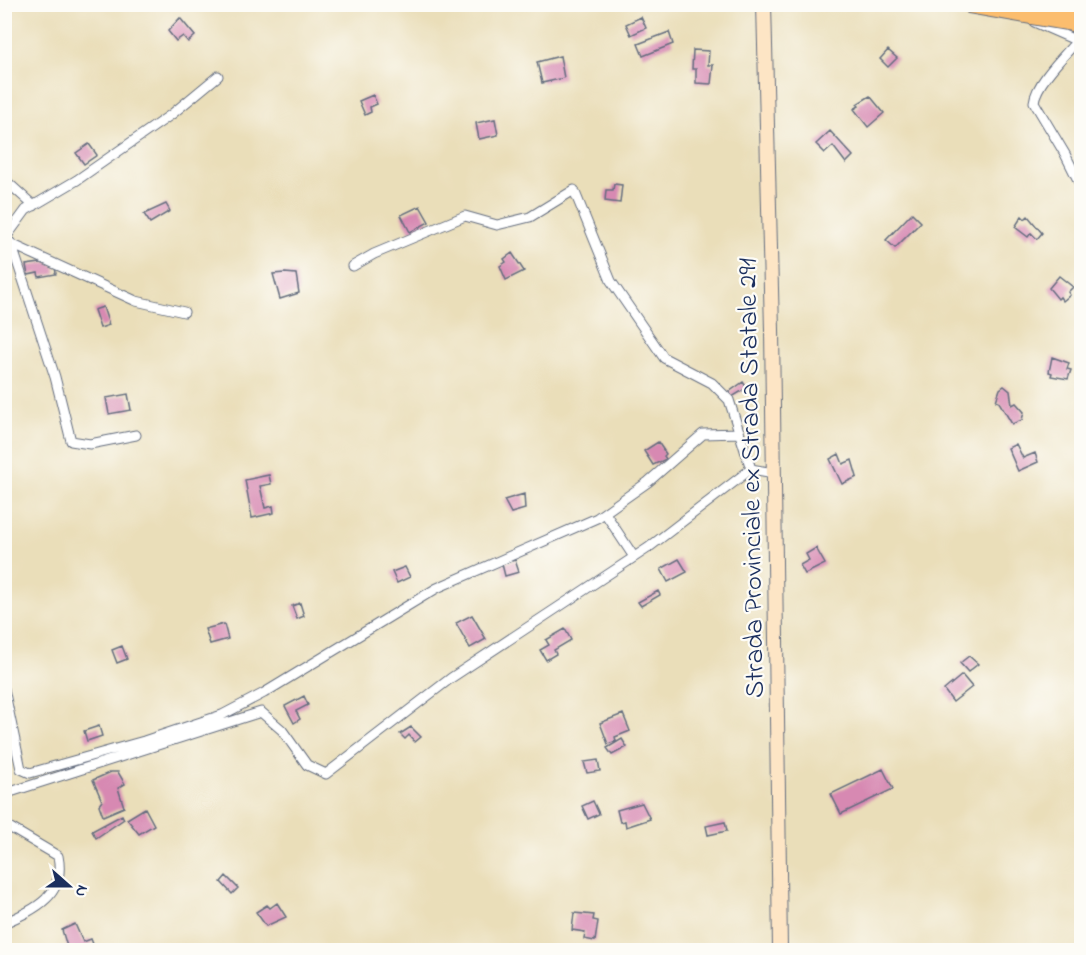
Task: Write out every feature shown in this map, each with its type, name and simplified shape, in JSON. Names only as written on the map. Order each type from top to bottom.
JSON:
[{"type":"highway","points":[[968,4],[1069,20]]},
{"type":"street","name":"Strada Provinciale ex Strada Statale 291","points":[[764,4],[774,473],[780,951]]},
{"type":"street","points":[[1016,4],[1031,21],[1069,20],[1054,67],[1035,95],[1034,102],[1082,188]]},
{"type":"street","points":[[6,241],[26,210],[77,180],[172,114],[218,76]]},
{"type":"street","points":[[4,179],[34,206]]},
{"type":"street","points":[[353,267],[374,254],[465,216],[497,225],[530,217],[574,190],[611,281],[664,358],[712,382],[729,400],[751,469]]},
{"type":"street","points":[[6,241],[136,300],[184,312]]},
{"type":"street","points":[[6,241],[55,376],[71,441],[90,444],[136,435]]},
{"type":"street","points":[[4,689],[21,769],[30,773],[144,741],[222,715],[264,693],[437,588],[518,554],[605,513],[648,482],[703,434],[739,433]]},
{"type":"street","points":[[4,794],[261,712],[282,730],[307,765],[326,774],[451,678],[634,557],[751,469],[774,473]]},
{"type":"street","points":[[605,513],[634,557]]},
{"type":"street","points":[[4,824],[58,856],[61,872],[48,899],[34,910],[4,923]]},
{"type":"building","points":[[641,17],[646,28],[631,35],[626,24]]},
{"type":"building","points":[[180,18],[195,36],[188,42],[183,36],[176,41],[168,31]]},
{"type":"building","points":[[669,32],[673,44],[643,56],[638,44]]},
{"type":"building","points":[[693,50],[709,51],[708,65],[713,65],[711,84],[696,83],[696,69],[692,69]]},
{"type":"building","points":[[888,50],[897,58],[888,67],[880,59]]},
{"type":"building","points":[[560,56],[564,78],[542,83],[537,62]]},
{"type":"building","points":[[373,95],[377,104],[370,107],[371,112],[365,115],[359,101]]},
{"type":"building","points":[[870,96],[884,113],[868,127],[854,109],[859,106],[857,104]]},
{"type":"building","points":[[495,119],[498,135],[479,139],[476,123]]},
{"type":"building","points":[[830,131],[853,156],[846,163],[833,146],[825,153],[816,144]]},
{"type":"building","points":[[89,144],[97,155],[84,164],[76,153]]},
{"type":"building","points":[[614,184],[622,185],[620,203],[605,201],[606,190],[613,190]]},
{"type":"building","points":[[166,204],[170,211],[150,223],[144,214]]},
{"type":"building","points":[[420,206],[429,222],[410,232],[401,215]]},
{"type":"building","points":[[912,213],[921,222],[895,248],[886,240]]},
{"type":"building","points":[[1022,216],[1025,219],[1028,216],[1042,233],[1037,239],[1031,233],[1028,237],[1015,227]]},
{"type":"building","points":[[512,253],[524,271],[506,280],[500,266],[506,262],[504,259]]},
{"type":"building","points":[[48,262],[55,266],[56,274],[39,277],[38,273],[28,275],[26,265]]},
{"type":"building","points":[[273,274],[296,274],[299,293],[280,299]]},
{"type":"building","points":[[1059,276],[1073,287],[1068,292],[1070,295],[1063,301],[1060,297],[1058,299],[1049,288]]},
{"type":"building","points":[[103,307],[109,325],[100,328],[94,310]]},
{"type":"building","points":[[1052,357],[1069,363],[1067,369],[1071,370],[1068,379],[1051,376],[1052,373],[1049,372]]},
{"type":"building","points":[[743,382],[747,388],[732,397],[729,392]]},
{"type":"building","points":[[1004,386],[1010,391],[1012,405],[1016,403],[1024,412],[1022,420],[1012,424],[999,402],[996,401],[1000,389]]},
{"type":"building","points":[[128,394],[131,410],[109,414],[106,398]]},
{"type":"building","points":[[658,442],[666,454],[664,456],[666,459],[653,465],[644,451]]},
{"type":"building","points":[[1016,444],[1023,458],[1035,453],[1038,462],[1018,471],[1008,448]]},
{"type":"building","points":[[839,454],[843,464],[852,460],[857,477],[842,484],[830,459]]},
{"type":"building","points":[[269,475],[271,484],[260,486],[265,508],[273,506],[274,513],[252,518],[245,480]]},
{"type":"building","points":[[524,494],[525,509],[511,513],[504,500]]},
{"type":"building","points":[[816,548],[825,564],[805,574],[800,565],[809,560],[806,554]]},
{"type":"building","points":[[679,559],[687,572],[668,582],[661,569]]},
{"type":"building","points":[[515,560],[519,572],[505,576],[502,564]]},
{"type":"building","points":[[405,567],[410,577],[397,583],[392,572]]},
{"type":"building","points":[[658,591],[660,595],[641,606],[638,602]]},
{"type":"building","points":[[300,603],[304,616],[297,619],[292,606]]},
{"type":"building","points":[[472,615],[486,639],[470,648],[456,623]]},
{"type":"building","points":[[224,624],[228,639],[210,644],[205,629]]},
{"type":"building","points":[[565,629],[571,640],[554,650],[556,654],[546,660],[540,650],[549,645],[546,640]]},
{"type":"building","points":[[122,646],[127,659],[117,663],[112,650]]},
{"type":"building","points":[[969,656],[978,664],[968,672],[960,663]]},
{"type":"building","points":[[962,675],[972,687],[953,702],[944,690]]},
{"type":"building","points":[[304,696],[308,705],[296,711],[300,719],[294,723],[285,706]]},
{"type":"building","points":[[623,714],[630,731],[615,737],[616,741],[608,744],[600,723]]},
{"type":"building","points":[[99,726],[102,736],[87,741],[84,731]]},
{"type":"building","points":[[411,727],[421,737],[415,742],[409,735],[405,739],[400,734]]},
{"type":"building","points":[[622,739],[627,747],[612,755],[607,748]]},
{"type":"building","points":[[598,760],[600,771],[587,773],[584,762]]},
{"type":"building","points":[[883,769],[893,789],[841,814],[831,794]]},
{"type":"building","points":[[111,772],[118,772],[125,784],[118,788],[124,807],[103,816],[99,805],[102,801],[93,780]]},
{"type":"building","points":[[593,801],[599,814],[588,819],[582,806]]},
{"type":"building","points":[[642,803],[650,819],[626,827],[625,821],[620,822],[617,810]]},
{"type":"building","points":[[145,808],[154,825],[139,834],[127,819]]},
{"type":"building","points":[[122,815],[124,819],[96,838],[92,831]]},
{"type":"building","points":[[725,822],[727,831],[708,835],[706,826]]},
{"type":"building","points":[[226,876],[238,888],[232,894],[221,882]]},
{"type":"building","points":[[277,903],[286,917],[266,926],[256,912],[267,905],[270,908]]},
{"type":"building","points":[[574,913],[594,915],[593,920],[598,921],[595,941],[584,939],[585,932],[572,930]]},
{"type":"building","points":[[75,924],[83,942],[91,939],[93,944],[76,950],[68,950],[62,930]]}]
